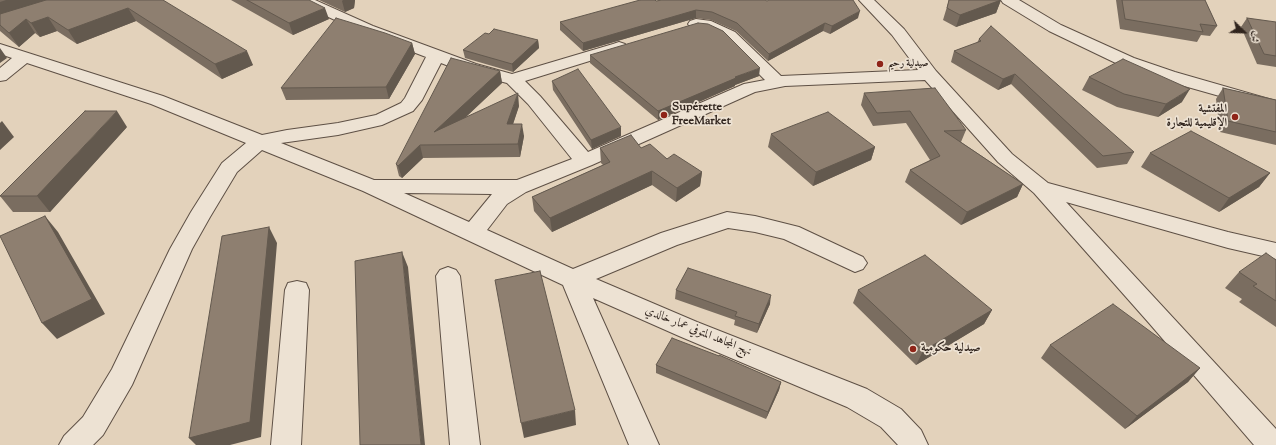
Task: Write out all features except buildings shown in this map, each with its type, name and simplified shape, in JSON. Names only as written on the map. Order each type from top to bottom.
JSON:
[{"type":"street","points":[[303,0],[367,29],[470,68],[513,79],[534,100],[585,161]]},
{"type":"street","points":[[866,0],[898,32],[930,75],[1005,158],[1041,188],[1273,443]]},
{"type":"street","points":[[1008,0],[1055,28],[1128,62],[1169,76],[1276,107]]},
{"type":"street","points":[[681,29],[696,24],[705,24],[724,32],[729,35],[777,82]]},
{"type":"street","points":[[513,79],[635,42]]},
{"type":"street","name":"نهج المجاهد المتوفي عمار خالدي","points":[[0,49],[157,100],[370,186],[573,279],[688,329],[857,398],[891,418],[911,439],[913,445]]},
{"type":"street","points":[[74,445],[93,426],[122,377],[181,249],[198,217],[229,168],[259,142],[287,136],[338,129],[382,119],[407,107],[413,100],[436,55]]},
{"type":"street","points":[[0,76],[25,57]]},
{"type":"street","points":[[473,233],[499,199],[519,187],[585,161],[750,88],[785,81],[930,75]]},
{"type":"street","points":[[370,186],[519,187]]},
{"type":"street","points":[[1041,188],[1228,240],[1276,251]]},
{"type":"street","points":[[644,445],[573,279],[669,239],[727,220],[755,224],[791,233],[855,264]]},
{"type":"street","points":[[448,276],[465,445]]},
{"type":"street","points":[[286,445],[297,290]]},
{"type":"place","name":"صيدلية رحيم","points":[[880,64]]},
{"type":"place","name":"Supérette FreeMarket","points":[[664,115]]},
{"type":"place","name":"المفتشية الإقليمية للتجارة","points":[[1235,117]]},
{"type":"place","name":"صيدلية حكومية","points":[[913,349]]}]
